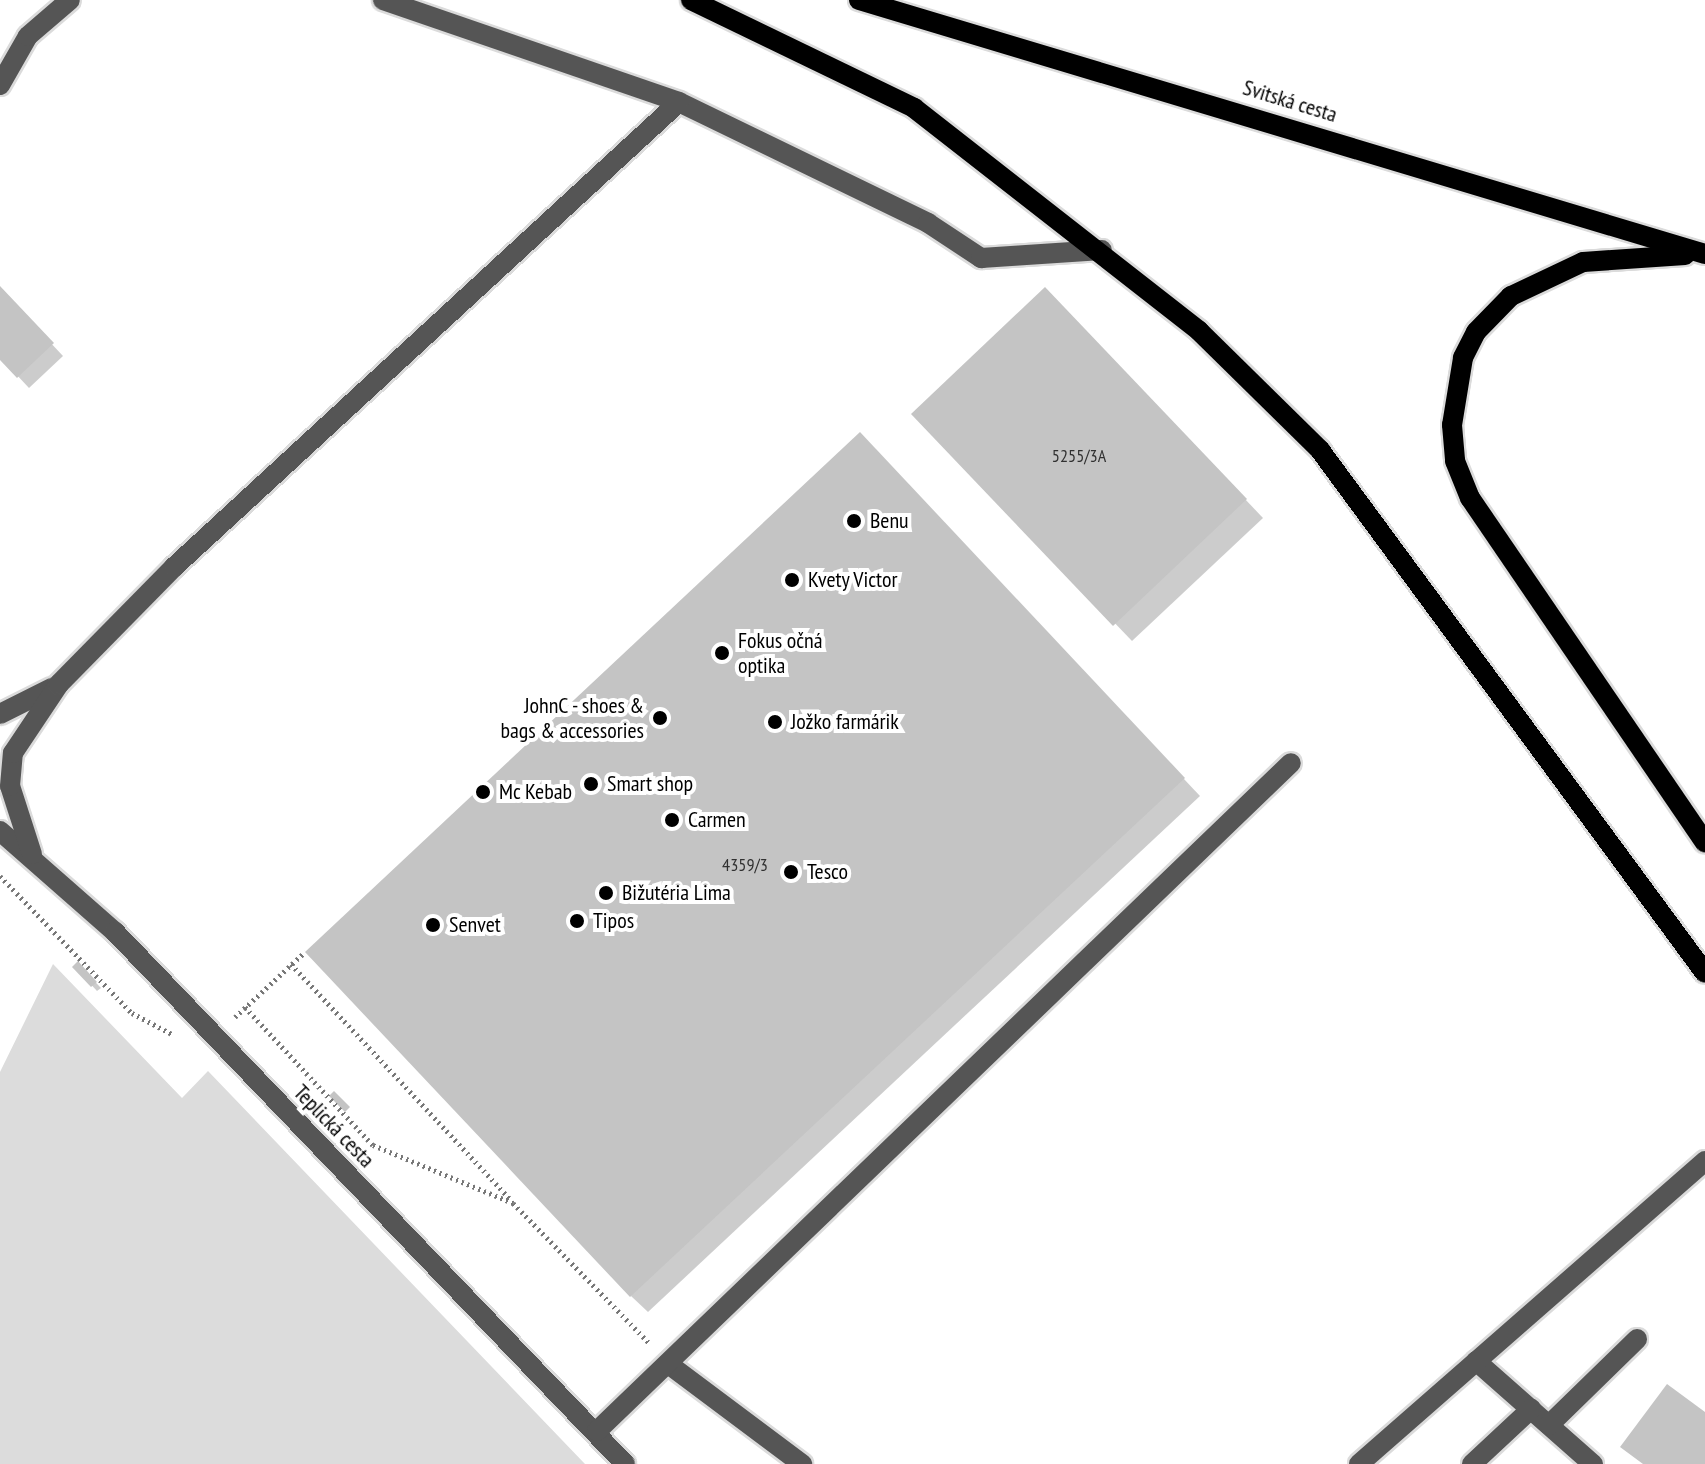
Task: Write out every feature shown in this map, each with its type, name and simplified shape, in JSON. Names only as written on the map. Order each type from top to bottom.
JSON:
[{"type":"main road","points":[[691,0],[914,108],[1102,250],[1199,331],[1320,450],[1705,973]]},
{"type":"main road","name":"Svitská cesta","points":[[859,0],[1705,255]]},
{"type":"main road","points":[[1705,255],[1629,253],[1551,273],[1511,296],[1476,332],[1452,399],[1455,461],[1470,498],[1705,842]]},
{"type":"street","points":[[0,85],[28,36],[70,0]]},
{"type":"street","points":[[383,0],[679,102],[928,223],[981,258],[1102,250]]},
{"type":"street","points":[[32,854],[10,786],[13,753],[24,732],[59,684],[174,567],[679,102]]},
{"type":"street","points":[[0,714],[59,684]]},
{"type":"street","points":[[0,742],[24,732]]},
{"type":"street","points":[[597,1431],[671,1366],[1291,763]]},
{"type":"street","name":"Teplická cesta","points":[[0,831],[32,854],[597,1431],[625,1464]]},
{"type":"street","points":[[1359,1464],[1705,1161]]},
{"type":"street","points":[[1549,1425],[1637,1339]]},
{"type":"street","points":[[1476,1361],[1593,1464]]},
{"type":"street","points":[[671,1366],[802,1464]]},
{"type":"street","points":[[1472,1464],[1531,1409]]},
{"type":"path","points":[[291,964],[513,1203],[671,1366]]},
{"type":"path","points":[[245,1007],[373,1145],[513,1203]]},
{"type":"shaded area","points":[[53,964],[182,1098],[208,1071],[585,1464],[0,1464],[0,1072]]},
{"type":"building","points":[[0,286],[54,343],[17,378],[0,360]]},
{"type":"building","points":[[1045,287],[1247,499],[1113,626],[911,414]]},
{"type":"building","points":[[860,432],[1185,778],[630,1297],[305,952]]},
{"type":"building","points":[[78,961],[97,982],[91,987],[72,967]]},
{"type":"building","points":[[334,1091],[350,1107],[345,1112],[329,1096]]},
{"type":"building","points":[[1667,1384],[1705,1412],[1705,1464],[1643,1464],[1620,1447]]},
{"type":"place","name":"Benu","points":[[854,521]]},
{"type":"place","name":"Kvety Victor","points":[[792,580]]},
{"type":"place","name":"Fokus očná optika","points":[[722,653]]},
{"type":"place","name":"JohnC - shoes & bags & accessories","points":[[660,718]]},
{"type":"place","name":"Jožko farmárik","points":[[775,722]]},
{"type":"place","name":"Smart shop","points":[[591,784]]},
{"type":"place","name":"Mc Kebab","points":[[483,792]]},
{"type":"place","name":"Carmen","points":[[672,820]]},
{"type":"place","name":"Tesco","points":[[791,872]]},
{"type":"place","name":"Bižutéria Lima","points":[[606,893]]},
{"type":"place","name":"Tipos","points":[[577,921]]},
{"type":"place","name":"Senvet","points":[[433,925]]}]
